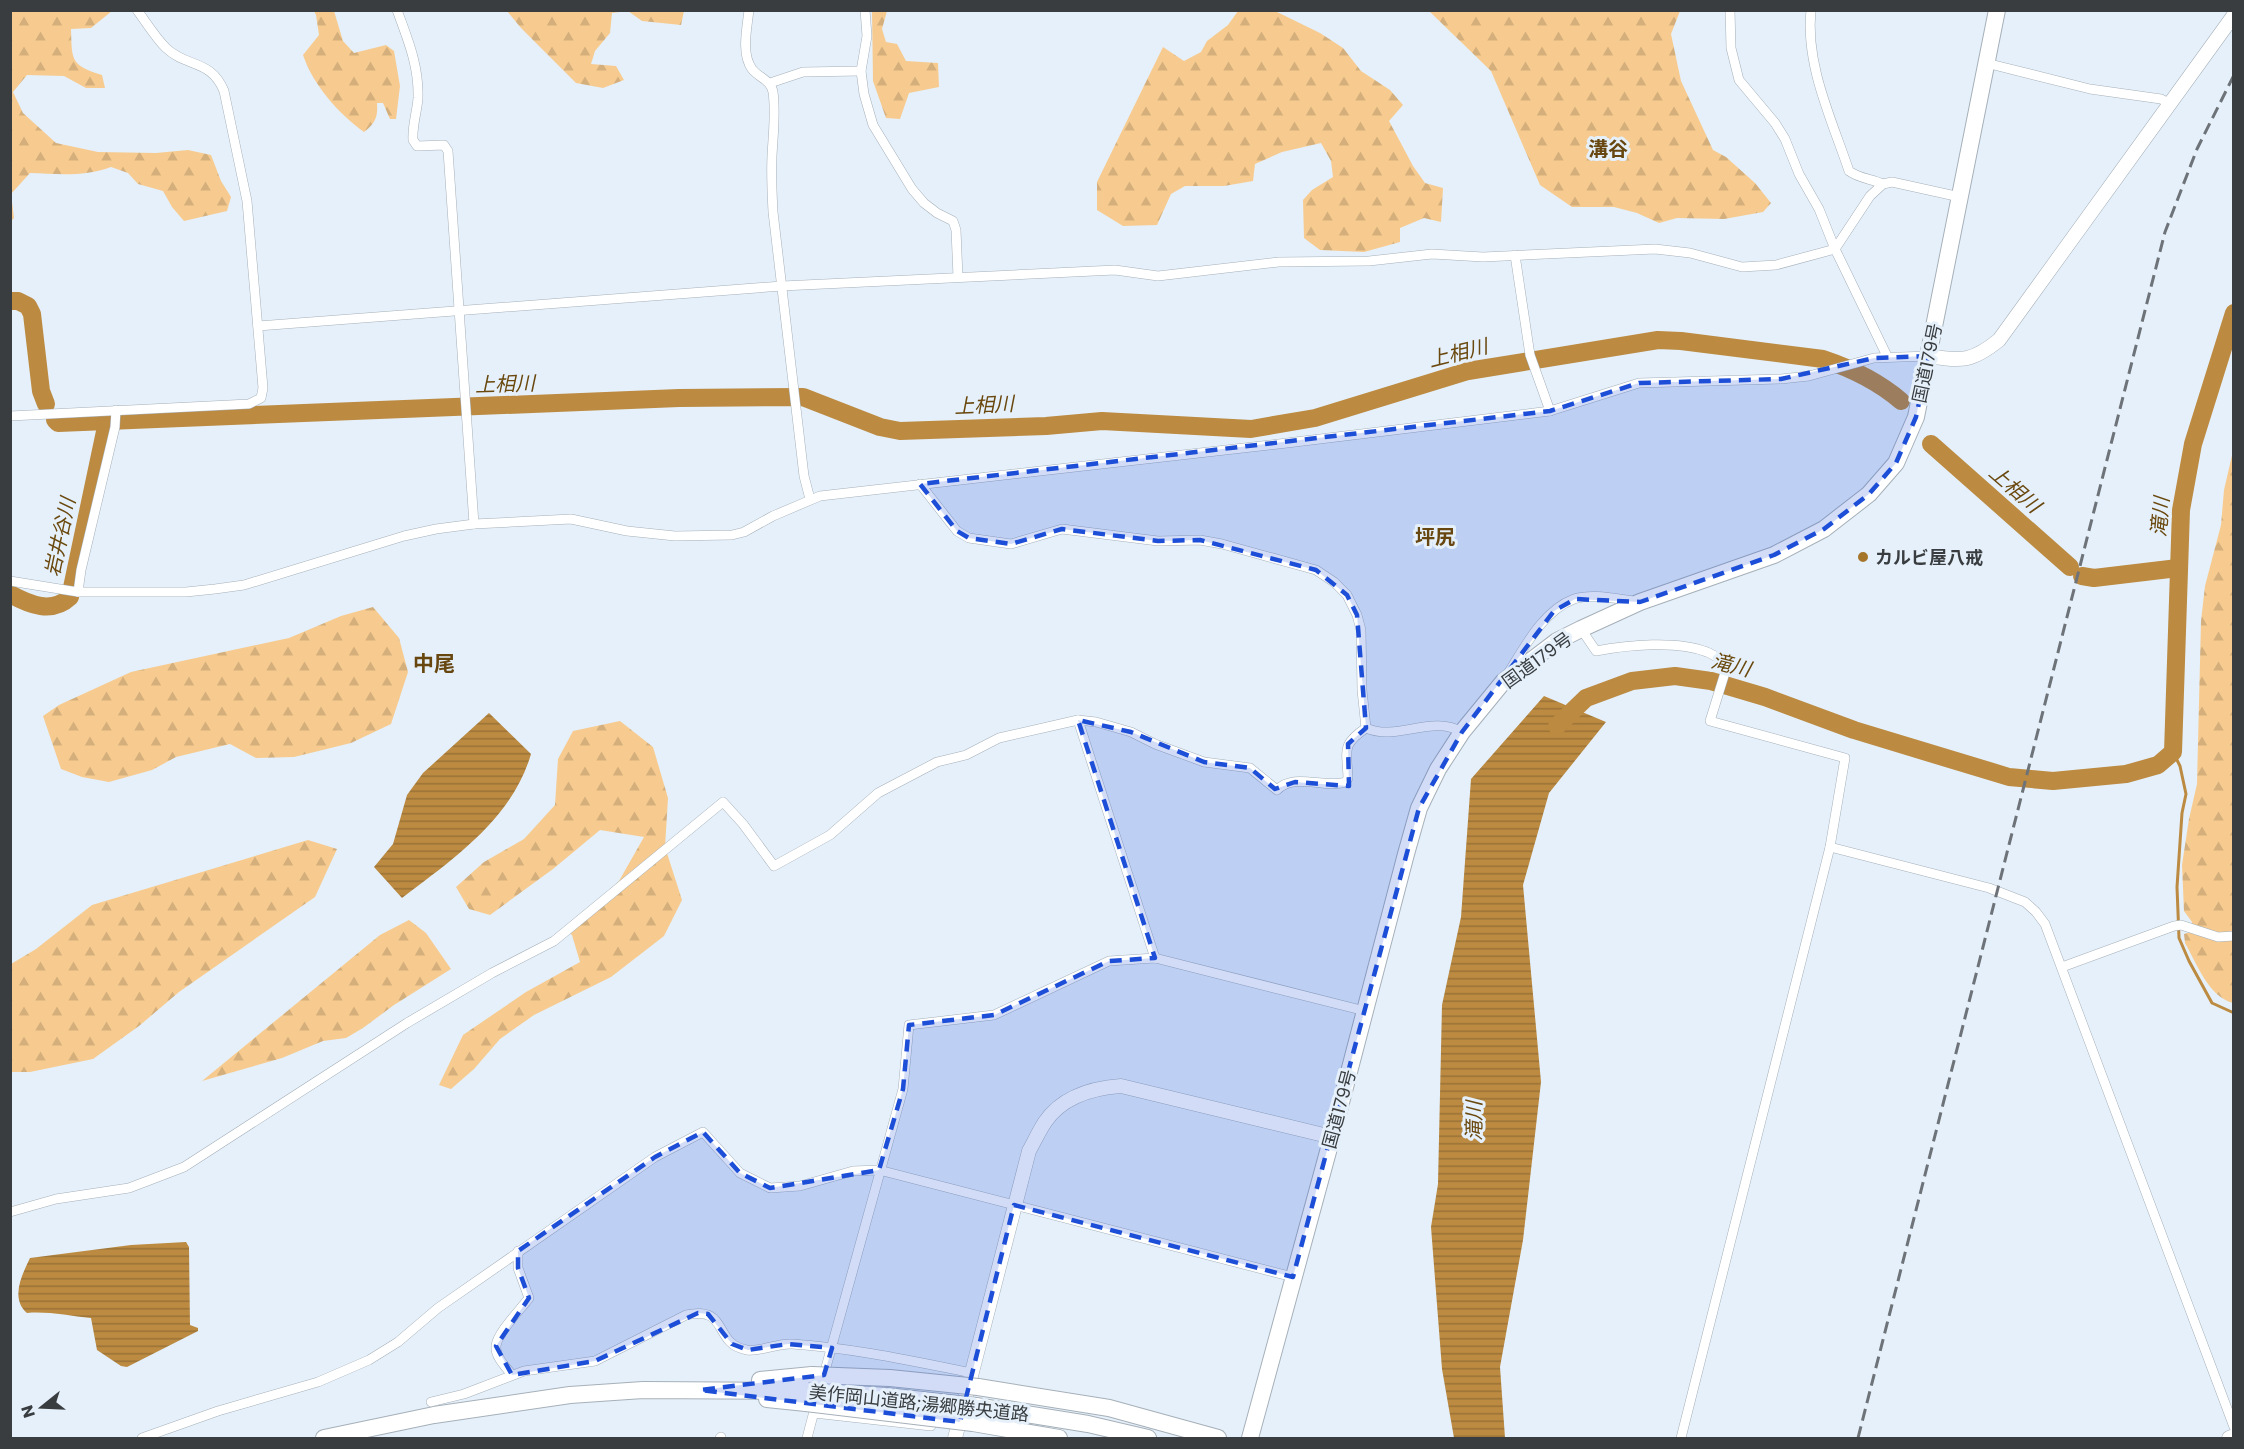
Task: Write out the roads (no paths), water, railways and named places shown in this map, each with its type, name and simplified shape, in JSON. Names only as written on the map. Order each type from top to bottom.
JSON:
[{"type":"highway","name":"国道179号","points":[[1250,1438],[1419,808],[1438,769],[1462,732],[1503,682],[1557,641],[1640,602],[1774,555],[1824,529],[1869,494],[1896,463],[1916,417],[1997,10]]},
{"type":"highway","points":[[810,1396],[890,1378],[975,1380],[1109,1408],[1218,1438]]},
{"type":"highway","name":"美作岡山道路;湯郷勝央道路","points":[[324,1438],[434,1415],[526,1400],[614,1391],[694,1391],[810,1396],[887,1396],[976,1406],[1088,1424],[1148,1438]]},
{"type":"highway","name":"美作岡山道路;湯郷勝央道路","points":[[371,1438],[476,1418],[694,1391]]},
{"type":"highway","points":[[810,1396],[962,1430],[1059,1438]]},
{"type":"street","points":[[10,416],[116,413],[256,402],[261,398],[263,388],[247,201],[224,91],[215,74],[174,54],[164,46],[137,10]]},
{"type":"street","points":[[397,10],[417,69],[418,99],[413,140],[417,146],[444,145],[448,152],[474,524]]},
{"type":"street","points":[[749,10],[747,57],[751,68],[773,88],[775,111],[771,176],[773,212],[804,476],[810,499]]},
{"type":"street","points":[[865,10],[867,36],[861,71],[864,94],[873,125],[912,189],[937,213],[953,221],[957,230],[958,278]]},
{"type":"street","points":[[1730,10],[1731,48],[1740,80],[1785,139],[1799,174],[1819,209],[1835,249],[1887,356]]},
{"type":"street","points":[[1811,10],[1809,38],[1811,48],[1824,98],[1849,171],[1854,175],[1883,184]]},
{"type":"street","points":[[10,581],[74,592],[186,592],[244,585],[404,537],[436,529],[474,524],[571,519],[627,531],[656,534],[695,537],[732,535],[744,532],[820,496],[1550,411],[1639,383],[1781,379],[1809,376],[1887,356],[1929,356],[1963,360],[1982,353],[1999,340],[2234,15]]},
{"type":"street","points":[[1986,63],[2090,89],[2161,99],[2169,103]]},
{"type":"street","points":[[770,83],[803,72],[861,71]]},
{"type":"street","points":[[258,326],[782,286],[1115,270],[1158,276],[1191,274],[1279,262],[1370,261],[1432,254],[1483,256],[1655,249],[1690,253],[1742,267],[1776,266],[1835,249],[1870,196],[1883,184],[1892,182],[1960,197]]},
{"type":"street","points":[[1515,255],[1530,355],[1550,411]]},
{"type":"street","points":[[74,592],[115,428],[116,413]]},
{"type":"street","points":[[920,484],[957,531],[969,538],[1011,544],[1062,529],[1158,541],[1200,540],[1316,570],[1334,582],[1347,595],[1358,615],[1361,630],[1362,690],[1366,728]]},
{"type":"street","points":[[1503,682],[1529,640],[1554,611],[1575,599],[1594,597],[1640,602]]},
{"type":"street","points":[[1581,629],[1596,651],[1626,645],[1672,646],[1706,651],[1728,663],[1710,721],[1845,758],[1830,847],[1681,1438]]},
{"type":"street","points":[[10,1212],[56,1199],[129,1188],[184,1167],[408,1023],[492,973],[554,941],[723,802],[743,824],[774,866],[830,835],[879,794],[937,762],[966,754],[999,738],[1078,720],[1096,722],[1131,732],[1155,744],[1203,762],[1250,768],[1276,790],[1285,783],[1338,785],[1346,782],[1348,744],[1351,738],[1366,728]]},
{"type":"street","points":[[1078,720],[1155,958]]},
{"type":"street","points":[[1366,728],[1372,731],[1395,731],[1445,725],[1462,732]]},
{"type":"street","points":[[1830,847],[1989,888],[2025,902],[2045,924],[2234,1427]]},
{"type":"street","points":[[2062,967],[2174,926],[2217,937],[2234,936]]},
{"type":"street","points":[[807,1438],[810,1396],[832,1348],[903,1089],[909,1025],[994,1015],[1109,961],[1155,958],[1365,1011]]},
{"type":"street","points":[[962,1430],[1014,1205],[1029,1151],[1046,1120],[1071,1098],[1101,1087],[1121,1086],[1332,1137]]},
{"type":"street","points":[[142,1438],[218,1411],[318,1382],[369,1360],[398,1342],[438,1308],[518,1251],[655,1157],[703,1132],[740,1173],[770,1188],[800,1186],[853,1171],[879,1170],[1293,1277]]},
{"type":"street","points":[[512,1375],[498,1357],[496,1346],[502,1334],[529,1298],[518,1269],[518,1251]]},
{"type":"street","points":[[431,1402],[464,1394],[524,1371],[595,1361],[698,1312],[708,1314],[717,1322],[732,1344],[747,1350],[788,1344],[864,1352],[975,1380]]},
{"type":"street","points":[[2229,1438],[2234,1437]]},
{"type":"water","points":[[1544,696],[1606,722],[1549,793],[1523,885],[1541,1082],[1523,1240],[1500,1367],[1505,1438],[1454,1438],[1442,1369],[1431,1227],[1438,1184],[1442,1005],[1461,917],[1471,779]]},
{"type":"water","points":[[489,713],[531,754],[522,777],[510,798],[478,836],[402,898],[374,867],[393,844],[407,795],[423,773]]},
{"type":"water","points":[[186,1242],[189,1247],[190,1325],[198,1328],[198,1331],[127,1367],[121,1366],[97,1350],[91,1318],[51,1313],[27,1313],[19,1300],[19,1286],[30,1258],[131,1245]]},
{"type":"waterway","name":"上相川","points":[[10,301],[18,301],[28,306],[32,314],[41,391],[46,404]]},
{"type":"waterway","name":"滝川","points":[[1557,726],[1586,698],[1632,681],[1675,676],[1711,681],[1765,697],[1854,730],[2009,777],[2053,781],[2126,774],[2158,765],[2173,752],[2181,510],[2193,444],[2234,313]]},
{"type":"waterway","name":"上相川","points":[[55,420],[58,423],[679,398],[803,397],[880,427],[900,431],[1046,426],[1102,421],[1251,429],[1315,418],[1468,371],[1658,340],[1823,359],[1864,376],[1901,401]]},
{"type":"waterway","name":"岩井谷川","points":[[10,594],[25,602],[41,606],[56,605],[70,597],[107,422]]},
{"type":"waterway","name":"上相川","points":[[1931,444],[2070,567]]},
{"type":"waterway","name":"上相川","points":[[2082,576],[2094,578],[2178,568]]},
{"type":"waterway","points":[[2173,752],[2180,766],[2186,794],[2182,813],[2177,887],[2179,938],[2212,1003],[2234,1013]]},
{"type":"railway","points":[[1858,1438],[2165,232],[2197,149],[2234,75]]},
{"type":"place","name":"カルビ屋八戒","points":[[1863,557]]},
{"type":"district","name":"溝谷","points":[[1608,149]]},
{"type":"district","name":"坪尻","points":[[1435,537]]},
{"type":"district","name":"中尾","points":[[434,663]]}]
